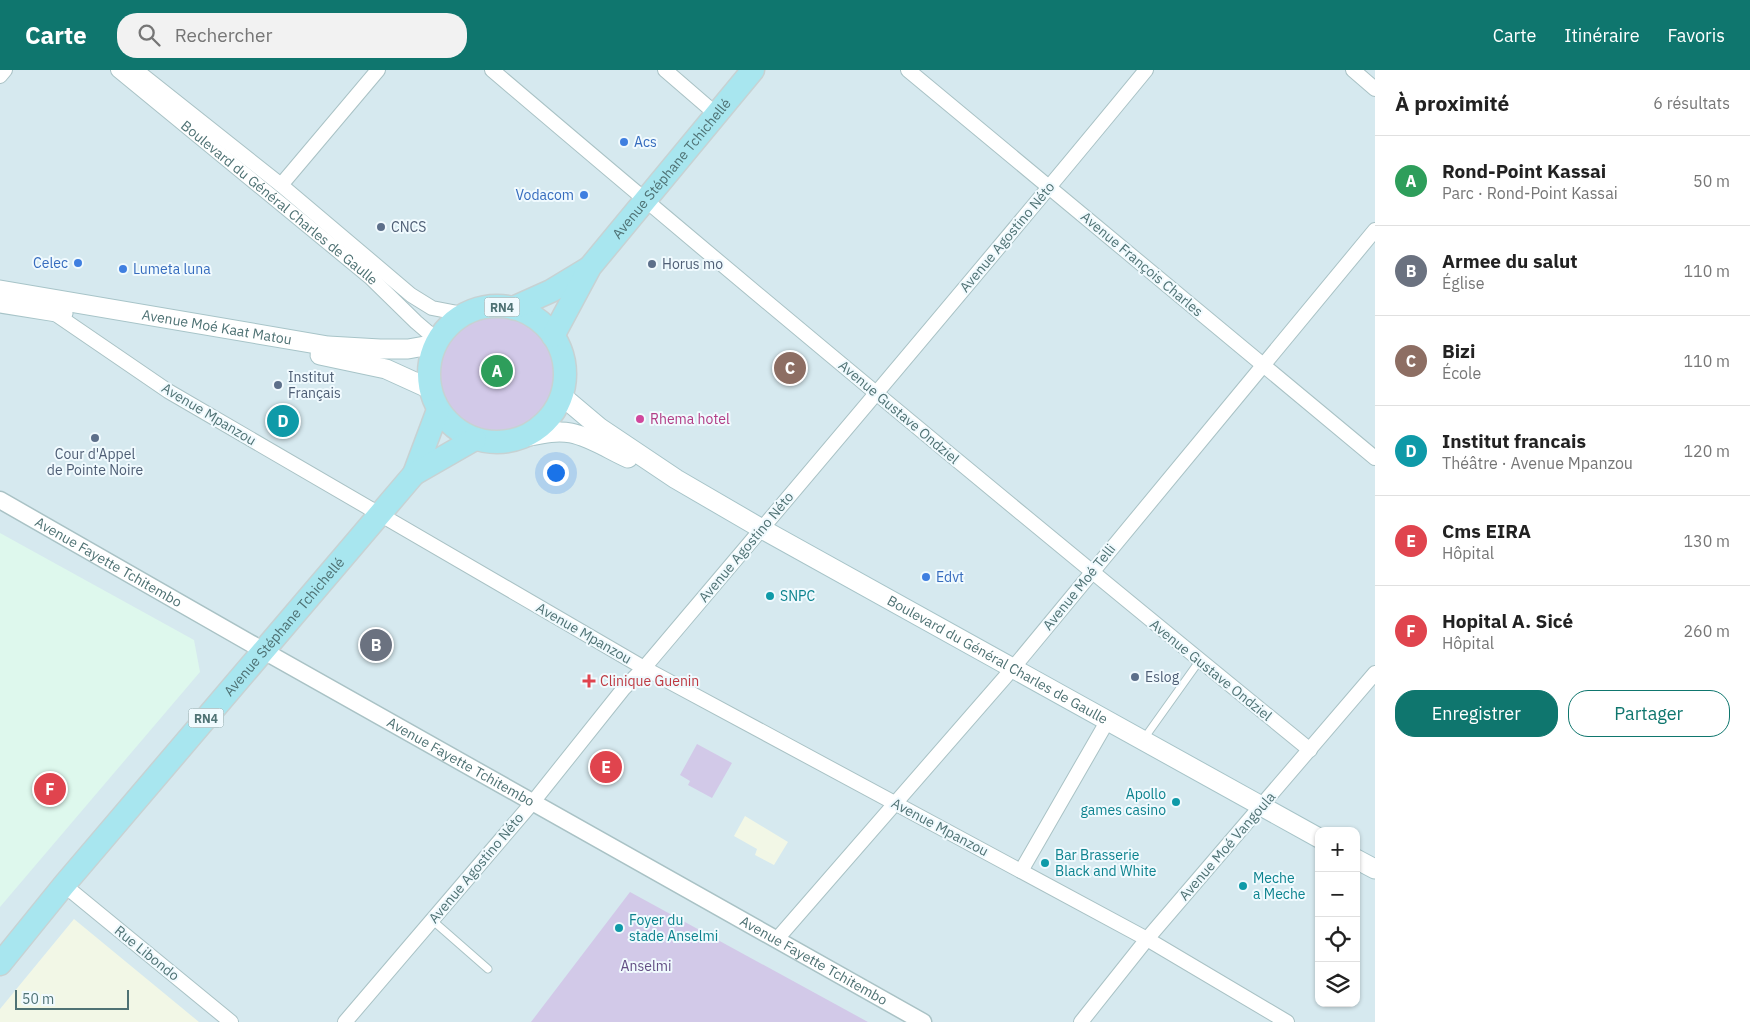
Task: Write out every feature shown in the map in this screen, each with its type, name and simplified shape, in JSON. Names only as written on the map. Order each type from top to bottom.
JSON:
[{"type":"highway","name":"Avenue Stéphane Tchichellé","points":[[553,336],[590,267],[753,70]]},
{"type":"highway","name":"Avenue Stéphane Tchichellé","points":[[513,308],[551,291],[590,267]]},
{"type":"highway","name":"RN4","points":[[496,306],[513,308],[528,314],[542,324],[553,336],[560,350],[565,380],[562,396],[554,413],[548,420],[525,437],[509,442],[492,443],[475,439],[461,432],[448,422],[438,410],[430,389],[429,366],[436,342],[449,326],[464,314],[479,308],[496,306]]},
{"type":"highway","name":"Avenue Stéphane Tchichellé","points":[[414,474],[438,410]]},
{"type":"highway","name":"Avenue Stéphane Tchichellé","points":[[0,964],[64,885],[414,474],[475,439]]},
{"type":"main road","name":"Avenue Moé Kaat Matou","points":[[0,290],[328,346],[398,349],[436,342]]},
{"type":"main road","name":"Avenue Moé Kaat Matou","points":[[0,304],[332,357],[386,370],[430,389]]},
{"type":"main road","name":"Boulevard du Général Charles de Gaulle","points":[[562,396],[600,428],[676,479],[1315,836]]},
{"type":"main road","name":"Boulevard du Général Charles de Gaulle","points":[[525,437],[548,433],[570,433],[584,437],[676,479]]},
{"type":"main road","points":[[1360,861],[1375,870]]},
{"type":"street","points":[[0,76],[5,70]]},
{"type":"street","name":"Boulevard du Général Charles de Gaulle","points":[[118,70],[362,270],[436,342]]},
{"type":"street","name":"Boulevard du Général Charles de Gaulle","points":[[136,70],[281,185],[410,295],[432,308],[464,314]]},
{"type":"street","points":[[281,185],[378,70]]},
{"type":"street","name":"Avenue Gustave Ondziel","points":[[492,70],[1091,572],[1310,750]]},
{"type":"street","points":[[665,70],[716,114]]},
{"type":"street","name":"Avenue François Charles","points":[[908,70],[1375,458]]},
{"type":"street","name":"Avenue Agostino Néto","points":[[345,1022],[533,802],[624,688],[644,668],[1050,187],[1146,70]]},
{"type":"street","points":[[1353,70],[1375,89]]},
{"type":"street","name":"Avenue Moé Telli","points":[[777,939],[1013,668],[1375,230]]},
{"type":"street","name":"Avenue Mpanzou","points":[[51,311],[168,391],[644,668],[1147,939],[1282,1021]]},
{"type":"street","name":"Avenue Fayette Tchitembo","points":[[0,500],[923,1022]]},
{"type":"street","name":"Avenue Moé Vangoula","points":[[1082,1022],[1147,939],[1375,673]]},
{"type":"street","points":[[1021,871],[1108,720]]},
{"type":"street","name":"Rue Libondo","points":[[64,885],[231,1022]]},
{"type":"lane","points":[[1143,740],[1200,660]]},
{"type":"lane","points":[[432,920],[488,969]]},
{"type":"shaded area","points":[[0,70],[1375,70],[1375,1022],[0,1022]]},
{"type":"shaded area","points":[[0,533],[194,640],[200,672],[0,907]]},
{"type":"shaded area","points":[[745,816],[788,842],[774,865],[755,855],[757,849],[734,836]]},
{"type":"shaded area","points":[[74,919],[199,1022],[0,1022],[0,1009]]},
{"type":"green space","points":[[497,314],[520,318],[540,332],[554,352],[558,375],[554,398],[540,418],[520,432],[497,436],[474,432],[454,418],[440,398],[436,375],[440,352],[454,332],[474,318]]},
{"type":"green space","points":[[697,744],[732,763],[712,798],[688,785],[690,781],[680,775]]},
{"type":"green space","name":"Anselmi","points":[[630,892],[868,1022],[531,1022]]},
{"type":"place","name":"Acs","points":[[624,142]]},
{"type":"place","name":"Vodacom","points":[[584,195]]},
{"type":"place","name":"CNCS","points":[[381,227]]},
{"type":"place","name":"Celec","points":[[78,263]]},
{"type":"place","name":"Horus mo","points":[[652,264]]},
{"type":"place","name":"Lumeta luna","points":[[123,269]]},
{"type":"place","name":"Bizi","points":[[790,368]]},
{"type":"place","name":"Rond-Point Kassai","points":[[497,371]]},
{"type":"place","name":"Institut Français","points":[[278,385]]},
{"type":"place","name":"Rhema hotel","points":[[640,419]]},
{"type":"place","name":"Institut francais","points":[[283,421]]},
{"type":"place","name":"Cour d'Appel de Pointe Noire","points":[[95,438]]},
{"type":"place","name":"Edvt","points":[[926,577]]},
{"type":"place","name":"SNPC","points":[[770,596]]},
{"type":"place","name":"Armee du salut","points":[[376,645]]},
{"type":"place","name":"Eslog","points":[[1135,677]]},
{"type":"place","name":"Clinique Guenin","points":[[589,681]]},
{"type":"place","name":"Cms EIRA","points":[[606,767]]},
{"type":"place","name":"Hopital A. Sicé","points":[[50,789]]},
{"type":"place","name":"Apollo games casino","points":[[1176,802]]},
{"type":"place","name":"Bar Brasserie Black and White","points":[[1045,863]]},
{"type":"place","name":"Meche a Meche","points":[[1243,886]]},
{"type":"place","name":"Foyer du stade Anselmi","points":[[619,928]]}]
